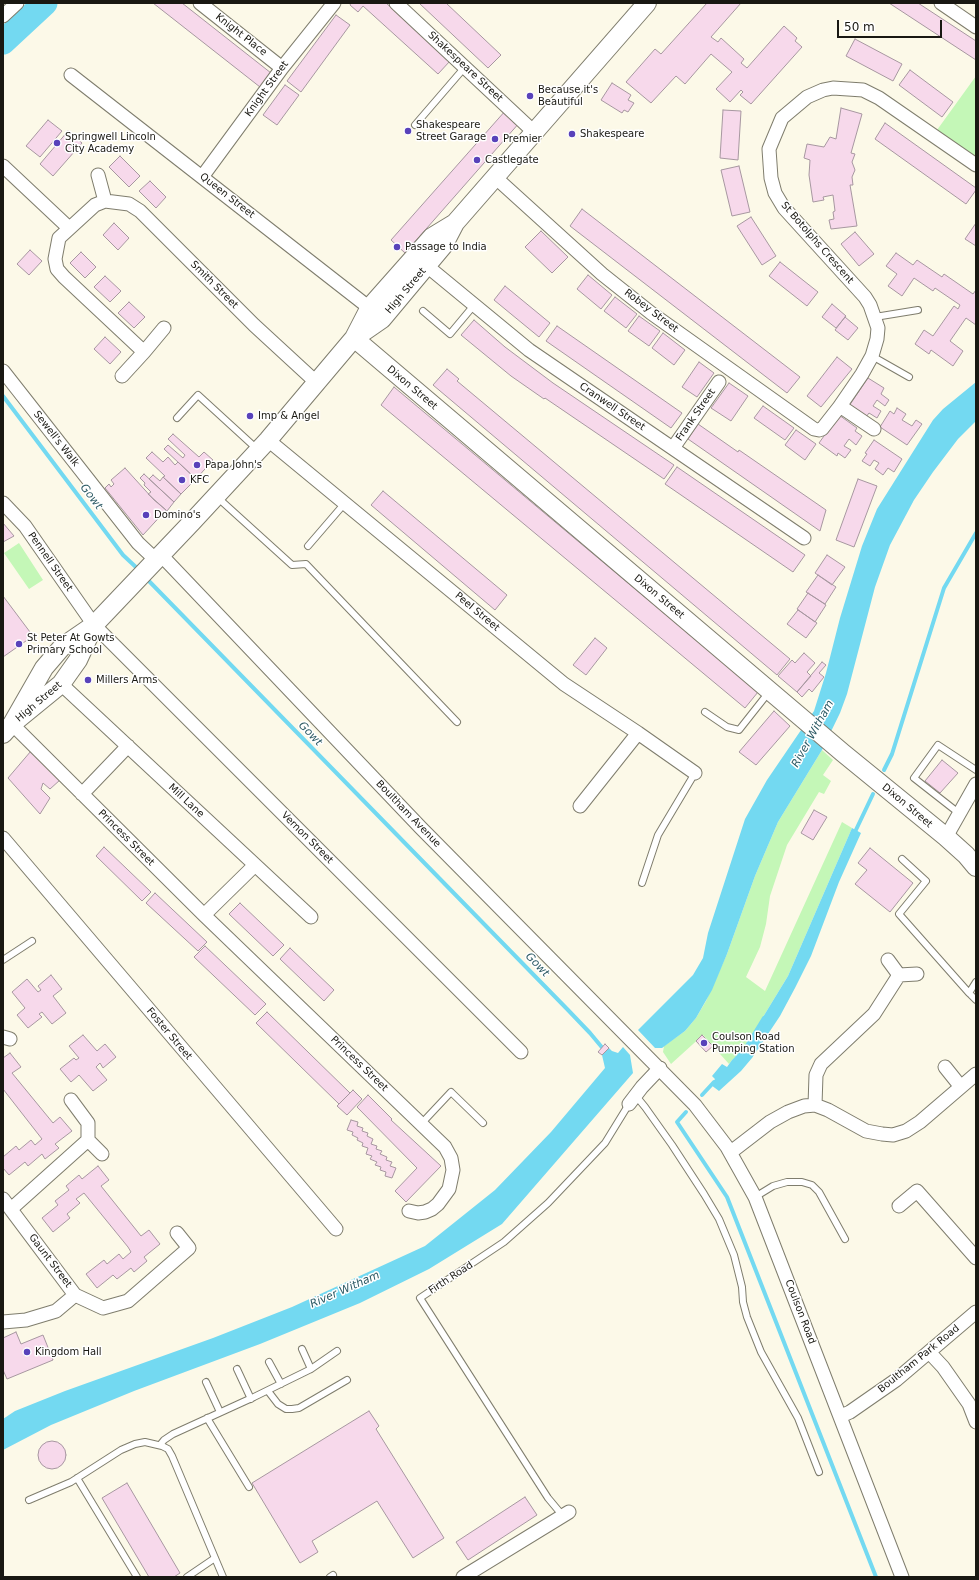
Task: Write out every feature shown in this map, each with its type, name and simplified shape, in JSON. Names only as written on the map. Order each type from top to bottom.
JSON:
[{"type":"street","points":[[3,16],[17,3]]},
{"type":"street","name":"Knight Place","points":[[200,3],[282,68]]},
{"type":"street","name":"Knight Street","points":[[202,177],[282,68],[334,3]]},
{"type":"street","name":"Shakespeare Street","points":[[396,3],[534,132]]},
{"type":"street","points":[[454,223],[647,3]]},
{"type":"street","points":[[940,3],[976,27]]},
{"type":"street","name":"Queen Street","points":[[71,75],[376,313]]},
{"type":"street","name":"St Botolphs Crescent","points":[[818,430],[822,428],[850,394],[862,374],[872,356],[878,328],[870,305],[865,297],[784,208],[775,193],[770,178],[769,150],[782,118],[807,97],[823,90],[833,88],[863,90],[879,98],[976,165]]},
{"type":"street","points":[[3,166],[69,228]]},
{"type":"street","points":[[98,175],[105,201],[95,204],[59,238],[55,259],[58,269],[144,352]]},
{"type":"street","name":"Robey Street","points":[[495,177],[602,274],[645,308],[814,429],[818,430]]},
{"type":"street","name":"Smith Street","points":[[105,201],[129,204],[140,211],[254,325],[317,383]]},
{"type":"street","name":"High Street","points":[[376,313],[427,266],[443,246],[454,223]]},
{"type":"street","name":"High Street","points":[[8,729],[44,668],[62,647],[94,625],[216,496],[263,445],[376,313],[432,237],[454,223]]},
{"type":"street","name":"Cranwell Street","points":[[427,266],[529,350],[804,538]]},
{"type":"street","points":[[122,376],[164,328]]},
{"type":"street","name":"Dixon Street","points":[[354,338],[797,714],[973,860]]},
{"type":"street","name":"Sewell's Walk","points":[[3,372],[138,543],[156,560]]},
{"type":"street","name":"Frank Street","points":[[673,448],[720,382]]},
{"type":"street","points":[[840,406],[874,429]]},
{"type":"street","name":"Peel Street","points":[[263,445],[345,503],[564,684],[695,773]]},
{"type":"street","name":"Pennell Street","points":[[3,503],[25,526],[94,625]]},
{"type":"street","name":"Boultham Avenue","points":[[156,560],[660,1068]]},
{"type":"street","name":"High Street","points":[[8,729],[61,684],[78,660],[94,625]]},
{"type":"street","name":"Vernon Street","points":[[94,625],[521,1052]]},
{"type":"street","name":"Mill Lane","points":[[61,684],[311,917]]},
{"type":"street","name":"Princess Street","points":[[8,729],[82,794],[204,915],[445,1147],[451,1158],[452,1179],[449,1188],[432,1209],[418,1213],[409,1211]]},
{"type":"street","points":[[580,806],[638,733]]},
{"type":"street","points":[[82,794],[128,746]]},
{"type":"street","points":[[946,837],[976,784]]},
{"type":"street","name":"Foster Street","points":[[3,838],[336,1229]]},
{"type":"street","points":[[204,915],[255,865]]},
{"type":"street","points":[[888,960],[899,975]]},
{"type":"street","points":[[899,975],[916,974]]},
{"type":"street","points":[[815,1105],[816,1075],[821,1064],[874,1014],[899,975]]},
{"type":"street","points":[[945,1067],[961,1087]]},
{"type":"street","name":"Firth Road","points":[[632,1100],[660,1068]]},
{"type":"street","name":"Coulson Road","points":[[660,1068],[695,1105],[731,1152],[755,1196],[902,1577]]},
{"type":"street","points":[[731,1152],[770,1122],[788,1112],[804,1106],[815,1105],[840,1116],[866,1131],[893,1135],[906,1131],[920,1122],[976,1074]]},
{"type":"street","points":[[71,1100],[88,1123],[88,1140],[102,1154]]},
{"type":"street","points":[[11,1209],[88,1140]]},
{"type":"street","points":[[899,1206],[917,1191],[976,1258]]},
{"type":"street","name":"Gaunt Street","points":[[3,1198],[75,1295],[103,1308],[128,1301],[189,1248],[178,1233]]},
{"type":"street","points":[[3,1322],[26,1320],[56,1311],[75,1295]]},
{"type":"street","name":"Boultham Park Road","points":[[841,1416],[850,1412],[896,1380],[976,1312]]},
{"type":"street","points":[[929,1352],[972,1401],[976,1422]]},
{"type":"street","name":"Firth Road","points":[[463,1577],[566,1514]]},
{"type":"lane","points":[[415,125],[465,67]]},
{"type":"lane","points":[[423,311],[450,334],[475,304]]},
{"type":"lane","points":[[875,318],[918,310]]},
{"type":"lane","points":[[872,356],[909,377]]},
{"type":"lane","points":[[177,418],[198,395],[263,445]]},
{"type":"lane","points":[[216,496],[292,565],[306,564],[457,722]]},
{"type":"lane","points":[[308,546],[345,503]]},
{"type":"lane","points":[[705,712],[727,727],[739,730],[770,690]]},
{"type":"lane","points":[[960,814],[914,778],[938,745],[976,770]]},
{"type":"lane","points":[[642,883],[658,835],[695,773]]},
{"type":"lane","points":[[902,859],[926,881],[899,914],[976,1000]]},
{"type":"lane","points":[[3,960],[32,941]]},
{"type":"lane","points":[[969,993],[976,982]]},
{"type":"lane","points":[[421,1124],[451,1092],[483,1123]]},
{"type":"lane","points":[[632,1100],[645,1107],[672,1145],[719,1219],[734,1255],[742,1287],[747,1317],[761,1352],[798,1418],[819,1472]]},
{"type":"lane","name":"Firth Road","points":[[566,1514],[548,1498],[420,1298],[475,1263],[504,1242],[548,1203],[605,1143],[632,1100]]},
{"type":"lane","points":[[755,1196],[773,1186],[787,1182],[802,1182],[812,1185],[819,1192],[845,1239]]},
{"type":"lane","points":[[302,1349],[311,1369]]},
{"type":"lane","points":[[160,1445],[164,1440],[173,1434],[251,1399],[311,1369],[337,1351]]},
{"type":"lane","points":[[269,1362],[281,1384]]},
{"type":"lane","points":[[237,1369],[251,1399]]},
{"type":"lane","points":[[268,1390],[278,1404],[286,1409],[292,1409],[299,1408],[347,1380]]},
{"type":"lane","points":[[206,1382],[220,1412]]},
{"type":"lane","points":[[207,1418],[249,1487]]},
{"type":"lane","points":[[29,1500],[77,1478],[121,1450],[135,1444],[145,1442],[160,1445],[168,1449],[172,1456],[223,1577]]},
{"type":"lane","points":[[77,1478],[137,1577]]},
{"type":"lane","points":[[186,1577],[215,1558]]},
{"type":"green space","points":[[976,76],[976,158],[937,130]]},
{"type":"green space","points":[[19,543],[43,580],[29,589],[4,553]]},
{"type":"green space","points":[[822,750],[833,760],[823,775],[831,781],[824,794],[819,792],[787,845],[770,896],[766,924],[760,947],[746,977],[765,991],[842,822],[852,828],[788,976],[763,1017],[759,1030],[742,1055],[732,1060],[729,1064],[703,1035],[671,1064],[663,1052],[664,1046],[685,1031],[696,1018],[706,1001],[727,954],[755,876],[778,822]]},
{"type":"water","name":"River Witham","points":[[976,382],[976,421],[958,439],[933,472],[914,500],[890,545],[875,587],[847,694],[840,713],[822,750],[778,822],[755,876],[727,954],[712,990],[696,1018],[685,1031],[662,1048],[655,1048],[638,1030],[693,975],[703,958],[708,933],[745,819],[767,780],[814,711],[862,546],[877,509],[933,420],[943,409]]},
{"type":"water","points":[[852,828],[861,833],[839,882],[811,956],[795,988],[780,1016],[752,1058],[741,1071],[719,1091],[711,1085],[715,1079],[712,1076],[722,1064],[727,1067],[732,1060],[742,1055],[759,1030],[763,1017],[788,976]]},
{"type":"water","name":"River Witham","points":[[623,1047],[630,1055],[633,1073],[502,1224],[429,1269],[360,1303],[260,1344],[134,1391],[51,1425],[3,1450],[3,1419],[15,1411],[65,1391],[213,1338],[292,1307],[425,1246],[495,1190],[551,1132],[605,1068],[602,1055],[609,1048],[618,1053]]},
{"type":"building","points":[[153,3],[182,3],[271,73],[260,87]]},
{"type":"building","points":[[351,3],[386,3],[450,61],[438,74],[363,6],[358,12],[350,5]]},
{"type":"building","points":[[419,3],[446,3],[501,55],[488,68]]},
{"type":"building","points":[[707,3],[741,3],[711,37],[718,42],[721,38],[744,59],[741,63],[747,68],[784,26],[797,38],[795,41],[802,47],[751,104],[740,95],[743,92],[741,90],[730,102],[716,89],[732,72],[711,54],[685,84],[676,76],[651,103],[626,82],[655,49],[661,54]]},
{"type":"building","points":[[889,3],[918,3],[976,41],[976,60]]},
{"type":"building","points":[[336,15],[350,25],[301,92],[287,81]]},
{"type":"building","points":[[855,39],[902,64],[893,81],[846,56]]},
{"type":"building","points":[[910,70],[953,102],[942,117],[899,85]]},
{"type":"building","points":[[612,83],[631,95],[628,100],[634,103],[628,112],[624,110],[622,113],[601,100]]},
{"type":"building","points":[[285,85],[299,95],[277,125],[263,115]]},
{"type":"building","points":[[841,108],[862,114],[851,153],[855,154],[852,162],[855,170],[852,177],[853,185],[850,185],[857,226],[831,229],[829,220],[834,219],[833,212],[835,211],[833,195],[823,197],[824,200],[813,202],[809,175],[810,160],[804,158],[807,144],[824,147],[830,137],[836,139]]},
{"type":"building","points":[[506,110],[520,122],[405,253],[391,240]]},
{"type":"building","points":[[723,110],[741,111],[738,160],[720,158]]},
{"type":"building","points":[[48,120],[62,131],[40,157],[26,146]]},
{"type":"building","points":[[885,123],[976,188],[966,204],[875,139]]},
{"type":"building","points":[[68,131],[82,143],[53,176],[40,164]]},
{"type":"building","points":[[120,156],[140,176],[129,187],[109,167]]},
{"type":"building","points":[[739,166],[750,212],[732,216],[721,170]]},
{"type":"building","points":[[150,181],[166,197],[156,208],[139,191]]},
{"type":"building","points":[[582,209],[800,377],[787,393],[570,226]]},
{"type":"building","points":[[751,217],[776,256],[762,265],[737,226]]},
{"type":"building","points":[[114,223],[129,238],[118,250],[103,235]]},
{"type":"building","points":[[976,223],[976,246],[965,239]]},
{"type":"building","points":[[541,231],[568,257],[552,273],[525,247]]},
{"type":"building","points":[[855,232],[874,254],[859,266],[841,244]]},
{"type":"building","points":[[30,250],[42,261],[29,275],[17,264]]},
{"type":"building","points":[[81,252],[96,267],[85,278],[70,263]]},
{"type":"building","points":[[896,253],[913,265],[917,260],[942,277],[944,274],[973,294],[976,290],[976,325],[966,318],[950,341],[963,351],[953,366],[931,350],[929,354],[915,344],[924,330],[933,336],[954,306],[958,309],[960,305],[935,288],[933,291],[914,278],[902,296],[888,286],[897,274],[886,266]]},
{"type":"building","points":[[780,262],[818,292],[807,306],[769,276]]},
{"type":"building","points":[[588,275],[612,295],[601,309],[577,289]]},
{"type":"building","points":[[105,276],[121,291],[110,302],[94,287]]},
{"type":"building","points":[[505,286],[550,323],[539,337],[494,300]]},
{"type":"building","points":[[615,297],[637,314],[626,328],[604,311]]},
{"type":"building","points":[[129,302],[145,317],[134,328],[118,313]]},
{"type":"building","points":[[832,304],[846,316],[836,328],[822,317]]},
{"type":"building","points":[[639,316],[660,331],[649,346],[628,331]]},
{"type":"building","points":[[845,317],[858,328],[848,340],[835,330]]},
{"type":"building","points":[[474,320],[505,347],[553,383],[674,465],[664,479],[511,376],[461,335]]},
{"type":"building","points":[[557,326],[682,413],[671,428],[546,341]]},
{"type":"building","points":[[663,333],[685,350],[674,365],[652,348]]},
{"type":"building","points":[[105,337],[121,352],[110,364],[94,349]]},
{"type":"building","points":[[837,357],[852,369],[821,407],[807,396]]},
{"type":"building","points":[[699,362],[714,373],[697,397],[682,387]]},
{"type":"building","points":[[447,369],[459,379],[457,381],[790,659],[777,675],[433,385]]},
{"type":"building","points":[[868,378],[884,388],[881,394],[889,400],[885,406],[877,400],[873,406],[881,411],[877,418],[869,413],[866,417],[849,406]]},
{"type":"building","points":[[729,383],[748,396],[731,421],[711,408]]},
{"type":"building","points":[[394,387],[758,692],[745,708],[381,405]]},
{"type":"building","points":[[763,406],[794,428],[785,440],[754,418]]},
{"type":"building","points":[[897,408],[906,414],[902,420],[912,426],[916,420],[922,424],[907,445],[880,427],[890,411],[894,414]]},
{"type":"building","points":[[839,415],[857,428],[855,431],[862,436],[856,445],[849,439],[844,446],[851,450],[845,458],[838,453],[837,456],[819,443]]},
{"type":"building","points":[[698,424],[738,452],[739,450],[826,510],[820,531],[688,439]]},
{"type":"building","points":[[796,430],[816,444],[805,460],[785,445]]},
{"type":"building","points":[[173,434],[199,457],[204,452],[213,460],[196,479],[164,449],[168,445],[183,458],[185,455],[168,439]]},
{"type":"building","points":[[874,440],[902,459],[894,472],[888,468],[883,475],[875,469],[879,463],[874,460],[870,466],[862,461],[867,454],[865,453]]},
{"type":"building","points":[[152,452],[163,462],[168,457],[175,465],[178,462],[196,479],[181,494],[146,458]]},
{"type":"building","points":[[677,467],[805,555],[793,572],[665,484]]},
{"type":"building","points":[[125,468],[154,500],[166,510],[143,535],[105,488],[109,484],[111,487],[114,484],[111,480]]},
{"type":"building","points":[[144,474],[174,502],[167,511],[148,494],[151,492],[140,478]]},
{"type":"building","points":[[153,475],[160,481],[163,477],[181,494],[174,502],[149,479]]},
{"type":"building","points":[[858,479],[877,486],[854,547],[836,540]]},
{"type":"building","points":[[383,491],[507,595],[495,610],[371,505]]},
{"type":"building","points":[[3,523],[14,536],[3,542]]},
{"type":"building","points":[[827,555],[845,567],[832,585],[815,573]]},
{"type":"building","points":[[818,575],[836,587],[825,604],[806,592]]},
{"type":"building","points":[[808,593],[826,605],[815,622],[797,609]]},
{"type":"building","points":[[3,596],[33,636],[3,657]]},
{"type":"building","points":[[798,610],[817,623],[806,638],[787,624]]},
{"type":"building","points":[[595,638],[607,648],[586,675],[573,665]]},
{"type":"building","points":[[804,653],[815,663],[807,672],[811,676],[797,692],[778,676],[792,660],[795,663]]},
{"type":"building","points":[[822,662],[826,665],[819,673],[824,677],[812,692],[809,689],[802,697],[797,692]]},
{"type":"building","points":[[774,711],[790,726],[756,765],[739,752]]},
{"type":"building","points":[[31,751],[60,780],[50,789],[43,783],[41,789],[50,798],[40,814],[8,778]]},
{"type":"building","points":[[942,760],[958,773],[940,793],[925,781]]},
{"type":"building","points":[[814,810],[827,817],[813,840],[801,833]]},
{"type":"building","points":[[104,847],[151,892],[142,901],[96,856]]},
{"type":"building","points":[[870,848],[913,883],[890,912],[855,884],[867,870],[858,863]]},
{"type":"building","points":[[155,893],[207,942],[198,951],[146,903]]},
{"type":"building","points":[[240,903],[284,945],[273,956],[229,914]]},
{"type":"building","points":[[205,946],[266,1004],[255,1015],[194,957]]},
{"type":"building","points":[[290,948],[334,990],[324,1001],[280,959]]},
{"type":"building","points":[[51,975],[62,989],[53,996],[66,1013],[52,1024],[42,1012],[39,1014],[42,1017],[28,1028],[17,1015],[25,1008],[12,992],[27,979],[38,992],[41,990],[38,986]]},
{"type":"building","points":[[267,1012],[350,1093],[339,1104],[256,1023]]},
{"type":"building","points":[[83,1035],[97,1051],[105,1044],[116,1057],[103,1068],[100,1063],[96,1067],[107,1080],[93,1091],[79,1075],[71,1082],[60,1069],[74,1058],[76,1060],[79,1058],[69,1046]]},
{"type":"building","name":"Coulson Road Pumping Station","points":[[702,1035],[713,1046],[706,1052],[696,1041]]},
{"type":"building","points":[[605,1044],[609,1048],[602,1055],[598,1052]]},
{"type":"building","points":[[10,1053],[21,1067],[12,1073],[53,1123],[60,1117],[72,1131],[55,1144],[59,1148],[45,1159],[42,1154],[28,1166],[25,1162],[9,1175],[3,1168],[3,1157],[16,1146],[19,1150],[31,1140],[35,1145],[42,1139],[3,1089],[3,1058]]},
{"type":"building","points":[[353,1090],[362,1099],[347,1115],[337,1106]]},
{"type":"building","points":[[368,1095],[392,1119],[391,1120],[441,1166],[406,1202],[395,1191],[417,1168],[357,1107]]},
{"type":"building","points":[[351,1120],[358,1122],[357,1126],[363,1128],[362,1131],[368,1133],[367,1136],[373,1139],[371,1144],[377,1146],[376,1149],[382,1151],[380,1154],[387,1157],[386,1160],[392,1162],[390,1166],[396,1168],[392,1178],[385,1176],[386,1172],[380,1170],[381,1167],[375,1165],[377,1162],[370,1159],[372,1156],[366,1154],[368,1148],[362,1146],[363,1143],[352,1135],[353,1132],[347,1130]]},
{"type":"building","points":[[98,1166],[109,1180],[101,1186],[141,1236],[149,1230],[160,1244],[144,1257],[147,1261],[134,1272],[131,1268],[117,1279],[113,1275],[97,1288],[86,1274],[104,1260],[107,1264],[119,1254],[123,1259],[131,1252],[128,1247],[84,1193],[76,1199],[80,1203],[67,1214],[70,1218],[53,1232],[42,1218],[58,1205],[55,1201],[69,1190],[66,1186],[79,1175],[82,1179]]},
{"type":"building","name":"Kingdom Hall","points":[[16,1332],[21,1344],[43,1335],[53,1360],[7,1379],[3,1370],[3,1338]]},
{"type":"building","points":[[369,1411],[379,1426],[376,1429],[444,1538],[413,1558],[377,1501],[312,1541],[318,1552],[300,1563],[252,1483]]},
{"type":"building","points":[[52,1441],[62,1445],[66,1455],[62,1465],[52,1469],[42,1465],[38,1455],[42,1445]]},
{"type":"building","points":[[127,1483],[180,1573],[174,1577],[149,1577],[102,1498]]},
{"type":"building","points":[[525,1497],[537,1515],[468,1560],[456,1542]]},
{"type":"waterway","points":[[3,42],[45,3]]},
{"type":"waterway","name":"Gowt","points":[[3,396],[123,555],[139,570]]},
{"type":"waterway","points":[[884,770],[892,754],[944,588],[976,533]]},
{"type":"waterway","name":"Gowt","points":[[145,577],[568,1010],[605,1051]]},
{"type":"waterway","points":[[854,834],[873,794]]},
{"type":"waterway","points":[[734,1061],[745,1049],[764,1018]]},
{"type":"waterway","points":[[702,1095],[714,1082]]},
{"type":"waterway","points":[[686,1112],[677,1122],[727,1197],[876,1577]]},
{"type":"place","name":"Because it's Beautiful","points":[[530,96]]},
{"type":"place","name":"Shakespeare Street Garage","points":[[408,131]]},
{"type":"place","name":"Shakespeare","points":[[572,134]]},
{"type":"place","name":"Premier","points":[[495,139]]},
{"type":"place","name":"Springwell Lincoln City Academy","points":[[57,143]]},
{"type":"place","name":"Castlegate","points":[[477,160]]},
{"type":"place","name":"Passage to India","points":[[397,247]]},
{"type":"place","name":"Imp & Angel","points":[[250,416]]},
{"type":"place","name":"Papa John's","points":[[197,465]]},
{"type":"place","name":"KFC","points":[[182,480]]},
{"type":"place","name":"Domino's","points":[[146,515]]},
{"type":"place","name":"St Peter At Gowts Primary School","points":[[19,644]]},
{"type":"place","name":"Millers Arms","points":[[88,680]]},
{"type":"place","name":"Coulson Road Pumping Station","points":[[704,1043]]},
{"type":"place","name":"Kingdom Hall","points":[[27,1352]]}]
